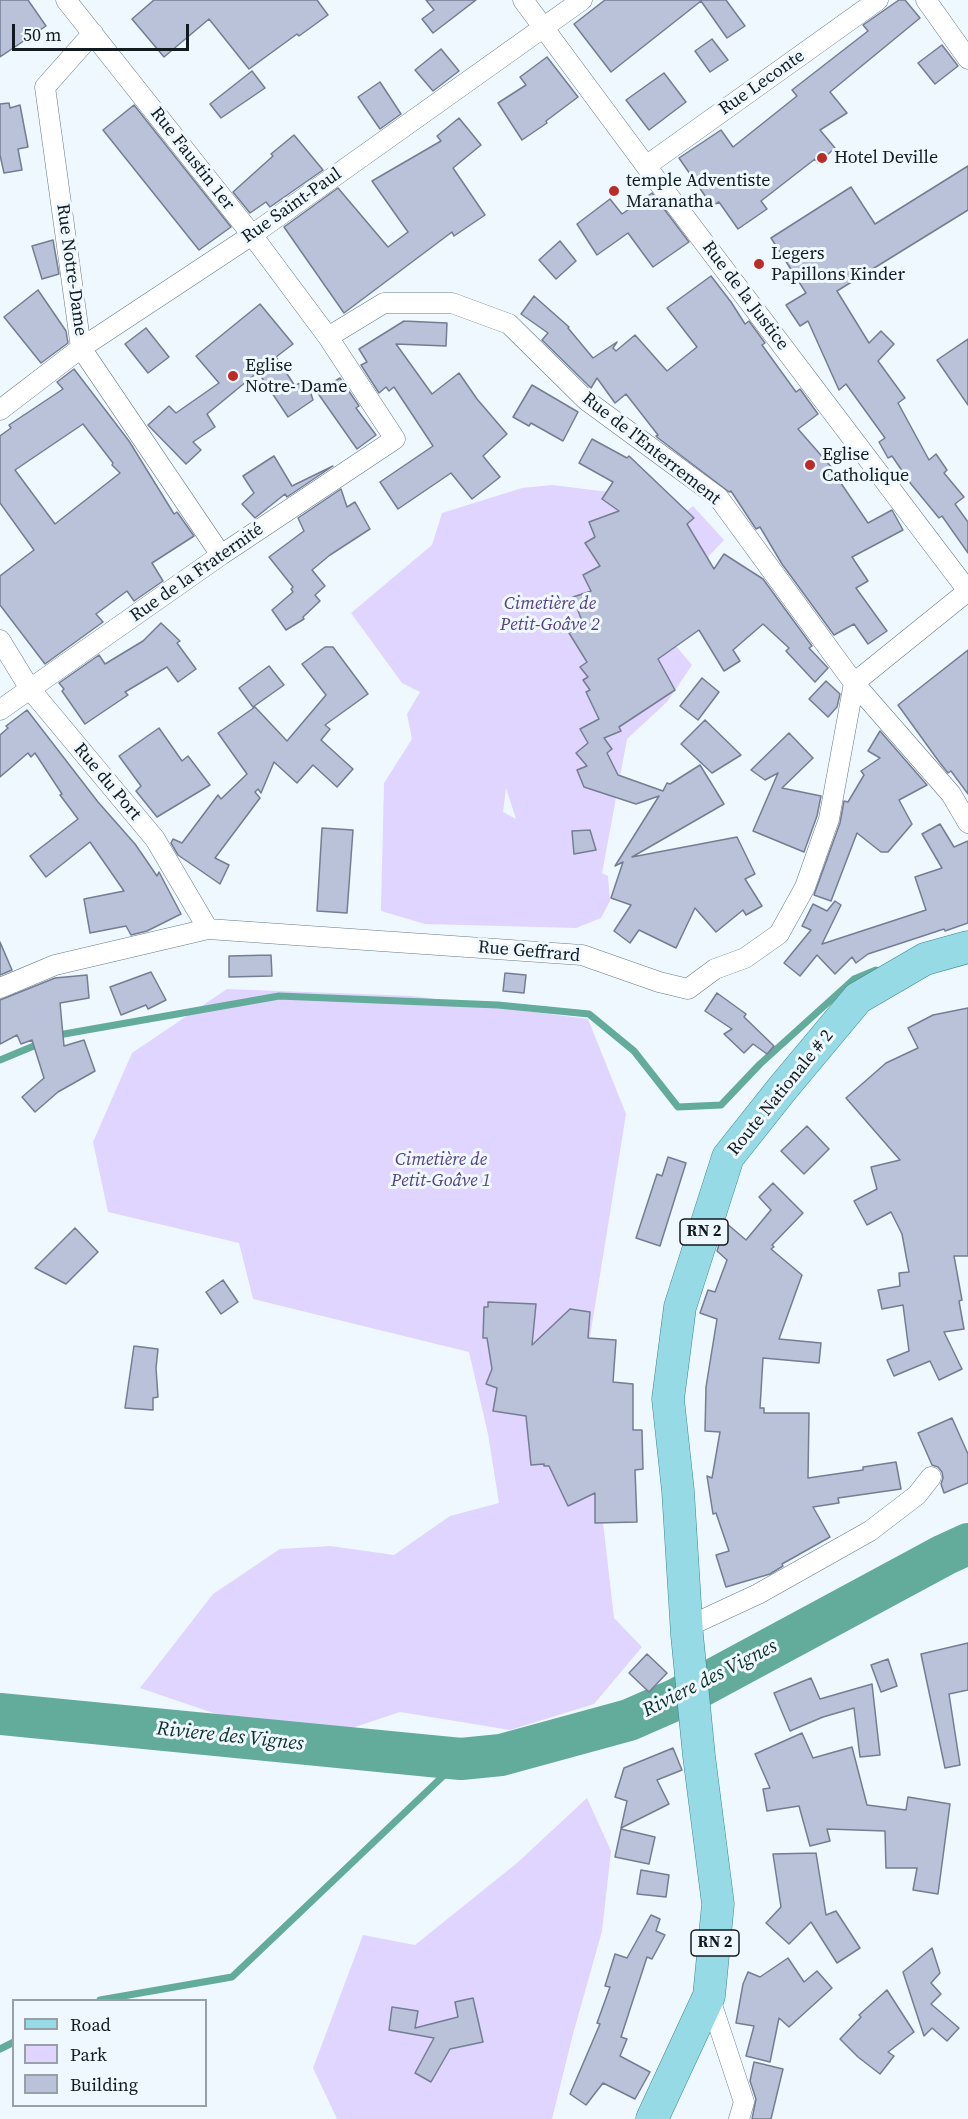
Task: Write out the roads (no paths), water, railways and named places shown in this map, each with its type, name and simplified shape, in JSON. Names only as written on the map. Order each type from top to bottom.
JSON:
[{"type":"main road","name":"Route Nationale # 2","points":[[687,1631],[678,1491],[668,1399],[680,1308],[728,1157],[858,998],[925,959],[968,947]]},
{"type":"main road","name":"RN 2","points":[[652,2119],[709,1996],[718,1904],[699,1756],[687,1631]]},
{"type":"street","name":"Rue Faustin 1er","points":[[66,0],[252,235],[328,337],[395,439]]},
{"type":"street","name":"Rue de la Justice","points":[[523,0],[968,591]]},
{"type":"street","name":"Rue Saint-Paul","points":[[0,410],[81,348],[252,235],[582,0]]},
{"type":"street","name":"Rue Leconte","points":[[646,166],[878,0]]},
{"type":"street","points":[[926,0],[968,59]]},
{"type":"street","name":"Rue Notre-Dame","points":[[93,33],[45,87],[81,348],[221,555]]},
{"type":"street","name":"Rue de l'Enterrement","points":[[328,337],[384,303],[452,303],[509,324],[586,400],[718,497],[854,684],[951,794],[968,823]]},
{"type":"street","name":"Rue de la Fraternité","points":[[0,710],[221,555],[395,439]]},
{"type":"street","points":[[854,684],[968,591]]},
{"type":"street","name":"Rue du Port","points":[[0,640],[30,689],[155,839],[208,928]]},
{"type":"street","name":"Rue Geffrard","points":[[0,988],[55,965],[208,928],[582,955],[659,982],[688,989],[715,969],[745,958],[779,934],[806,887],[829,819],[854,684]]},
{"type":"street","points":[[687,1631],[870,1531],[917,1495],[931,1477]]},
{"type":"street","points":[[709,1996],[742,2111],[756,2119]]},
{"type":"waterway","points":[[54,1038],[64,1034],[279,996],[498,1005],[589,1014],[634,1051],[678,1107],[721,1105],[760,1064],[854,979],[876,970]]},
{"type":"waterway","points":[[0,1060],[41,1043]]},
{"type":"waterway","name":"Riviere des Vignes","points":[[0,1714],[461,1759],[501,1755],[629,1720],[677,1699],[968,1544]]},
{"type":"waterway","name":"Riviere des Vignes","points":[[106,1999],[232,1977],[461,1759]]},
{"type":"waterway","name":"Riviere des Vignes","points":[[0,2049],[12,2043]]},
{"type":"place","name":"Hotel Deville","points":[[822,158]]},
{"type":"place","name":"temple Adventiste Maranatha","points":[[614,191]]},
{"type":"place","name":"Legers Papillons Kinder","points":[[759,264]]},
{"type":"place","name":"Eglise Notre- Dame","points":[[233,376]]},
{"type":"place","name":"Eglise Catholique","points":[[810,465]]},
{"type":"park label","name":"Cimetière de Petit-Goâve 2","points":[[550,614]]},
{"type":"park label","name":"Cimetière de Petit-Goâve 1","points":[[441,1170]]}]
